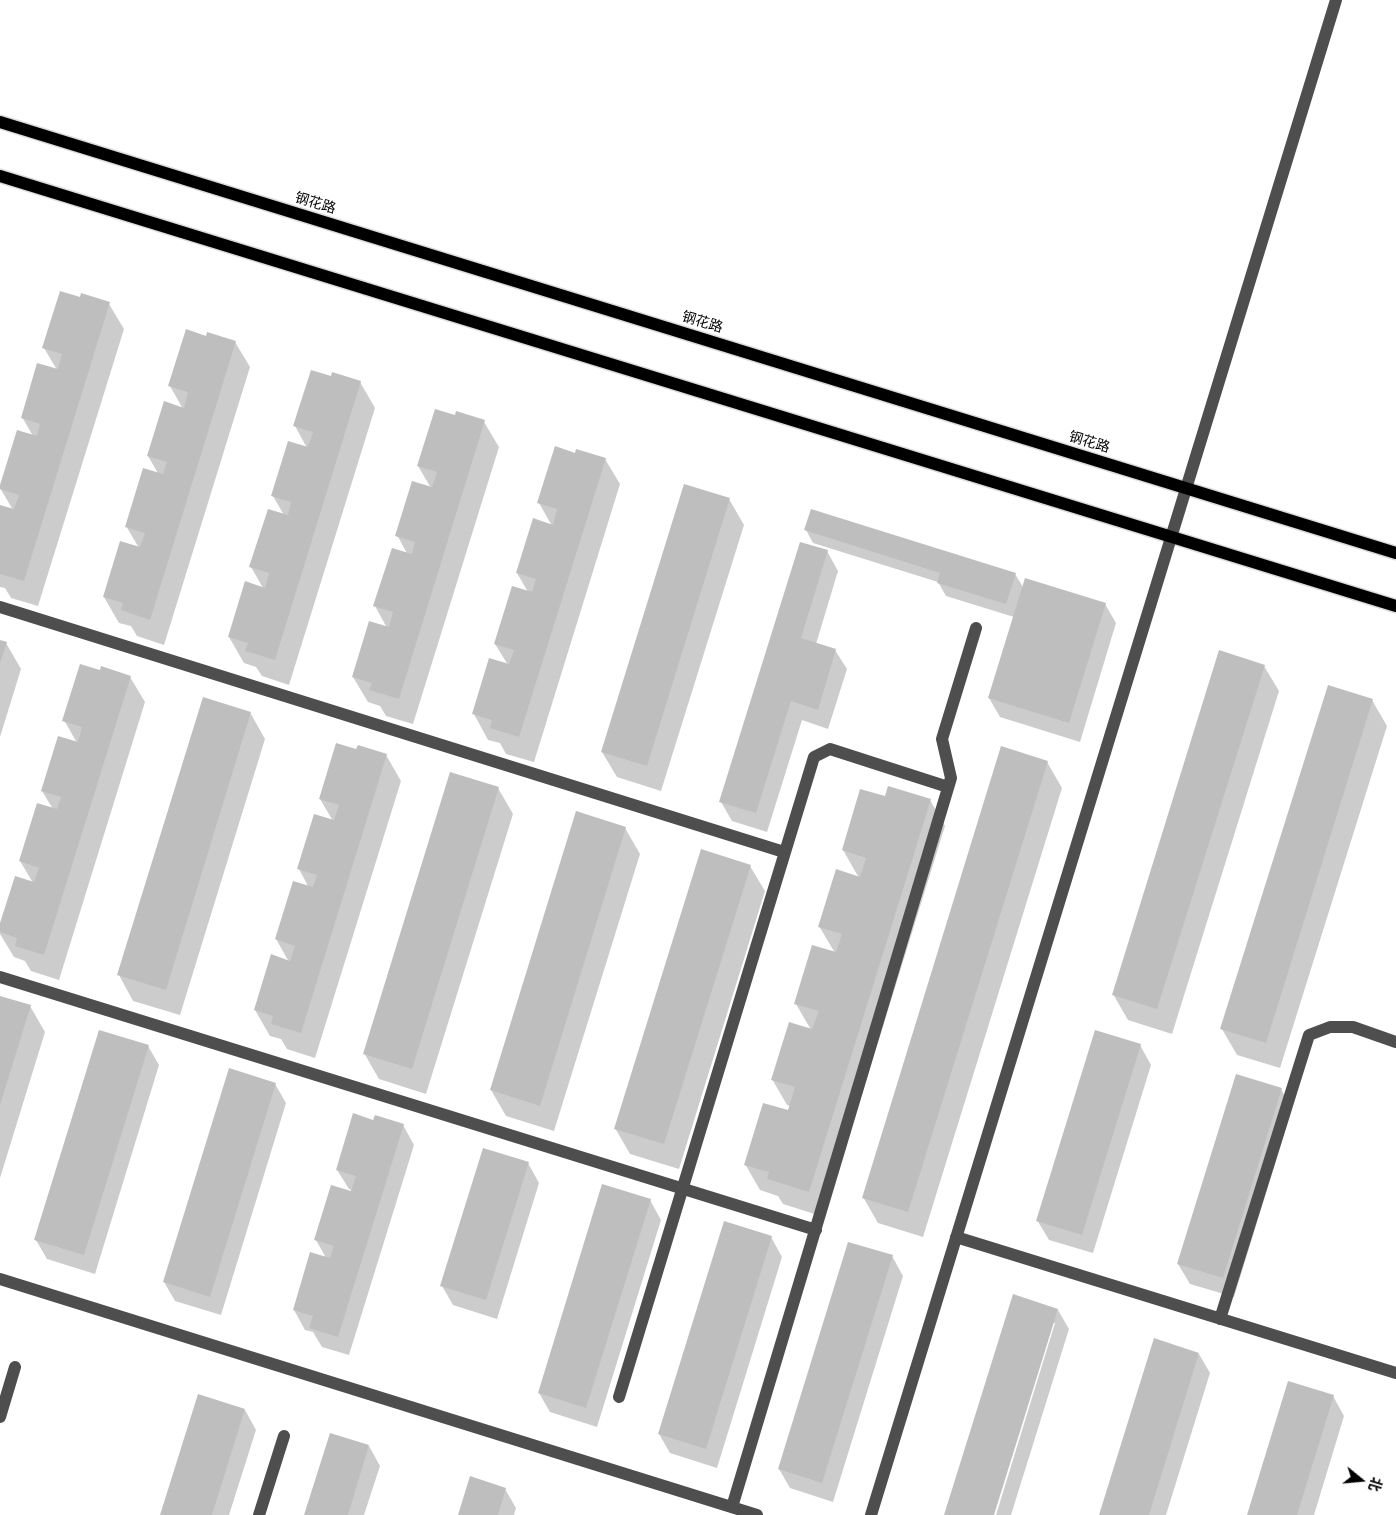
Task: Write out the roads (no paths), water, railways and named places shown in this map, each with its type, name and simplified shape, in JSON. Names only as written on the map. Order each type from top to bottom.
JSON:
[{"type":"main road","name":"钢花路","points":[[0,122],[1396,553]]},
{"type":"main road","points":[[0,176],[1396,606]]},
{"type":"street","points":[[871,1515],[1336,0]]},
{"type":"street","points":[[0,607],[784,852]]},
{"type":"street","points":[[732,1507],[951,778],[942,739],[976,628]]},
{"type":"street","points":[[619,1397],[814,757],[830,749],[948,787]]},
{"type":"street","points":[[0,977],[816,1230]]},
{"type":"street","points":[[1220,1319],[1309,1036],[1330,1027],[1353,1028],[1396,1042]]},
{"type":"street","points":[[956,1238],[1396,1373]]},
{"type":"street","points":[[0,1279],[757,1515]]},
{"type":"street","points":[[0,1417],[15,1367]]},
{"type":"street","points":[[259,1515],[284,1436]]}]
